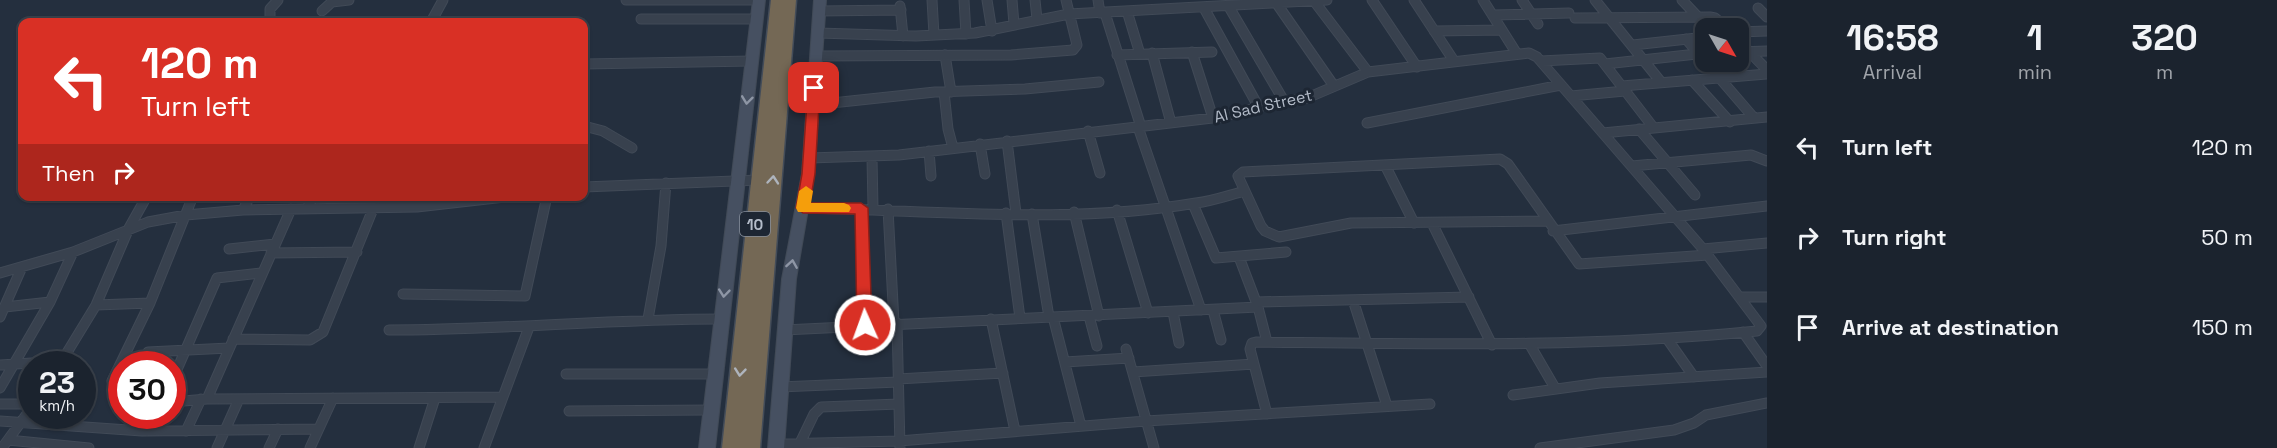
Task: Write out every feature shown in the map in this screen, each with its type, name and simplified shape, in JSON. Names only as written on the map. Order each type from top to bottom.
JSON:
[{"type":"highway","name":"10","points":[[732,448],[778,0]]},
{"type":"highway","name":"10","points":[[750,448],[789,0]]},
{"type":"street","points":[[270,18],[270,9],[278,0]]},
{"type":"street","points":[[322,11],[330,3],[349,0]]},
{"type":"street","points":[[433,18],[443,0]]},
{"type":"street","points":[[626,0],[759,0],[707,448]]},
{"type":"street","points":[[932,0],[934,35]]},
{"type":"street","points":[[964,0],[966,34]]},
{"type":"street","points":[[987,0],[992,31]]},
{"type":"street","points":[[1012,0],[1014,24]]},
{"type":"street","points":[[1035,0],[1037,19]]},
{"type":"street","points":[[816,56],[1011,55],[1073,50],[1077,45],[1066,0]]},
{"type":"street","points":[[1098,0],[1201,310]]},
{"type":"street","points":[[1129,0],[1140,54]]},
{"type":"street","points":[[1171,0],[1175,9]]},
{"type":"street","points":[[818,33],[903,36],[966,34],[992,31],[1014,24],[1069,14],[1326,0]]},
{"type":"street","points":[[1372,0],[1417,67]]},
{"type":"street","points":[[1414,0],[1454,61]]},
{"type":"street","points":[[1484,0],[1517,54]]},
{"type":"street","points":[[1522,0],[1538,24]]},
{"type":"street","points":[[1595,0],[1661,82]]},
{"type":"street","points":[[1682,0],[1698,17]]},
{"type":"street","points":[[1314,1],[1368,72]]},
{"type":"street","points":[[1277,4],[1334,86]]},
{"type":"street","points":[[1223,5],[1284,102]]},
{"type":"street","points":[[903,36],[901,8],[819,6],[810,158],[789,279],[776,446],[800,443],[899,444],[1015,431],[1146,421],[1430,404]]},
{"type":"street","points":[[1204,8],[1258,106]]},
{"type":"street","points":[[1758,8],[1767,17]]},
{"type":"street","points":[[1493,15],[1715,18]]},
{"type":"street","points":[[641,19],[757,19]]},
{"type":"street","points":[[1434,31],[1502,30]]},
{"type":"street","points":[[1749,33],[1767,32]]},
{"type":"street","points":[[1633,45],[1695,38]]},
{"type":"street","points":[[1686,39],[1695,47]]},
{"type":"street","points":[[1749,51],[1767,51]]},
{"type":"street","points":[[1749,51],[1767,71]]},
{"type":"street","points":[[1192,52],[1213,118]]},
{"type":"street","points":[[1117,55],[1212,52]]},
{"type":"street","points":[[1152,53],[1171,123]]},
{"type":"street","name":"Al Sad Street","points":[[810,158],[873,158],[1213,118],[1258,106],[1308,98],[1368,72],[1517,54],[1532,54],[1540,61]]},
{"type":"street","points":[[1605,64],[1695,54]]},
{"type":"street","points":[[945,55],[948,129],[953,148]]},
{"type":"street","points":[[1540,61],[1597,57],[1605,64],[1653,128]]},
{"type":"street","points":[[588,64],[752,61]]},
{"type":"street","points":[[1267,414],[1250,346],[1256,342],[1530,345],[1668,340],[1757,331],[1761,326],[1706,252],[1540,61]]},
{"type":"street","points":[[1571,96],[1661,82],[1718,79],[1767,71]]},
{"type":"street","points":[[1713,72],[1755,118]]},
{"type":"street","points":[[1692,80],[1730,122]]},
{"type":"street","points":[[813,105],[948,92],[1025,89],[1099,82]]},
{"type":"street","points":[[1367,123],[1561,85]]},
{"type":"street","points":[[1603,133],[1767,117]]},
{"type":"street","points":[[588,127],[603,131],[632,148]]},
{"type":"street","points":[[1639,129],[1695,195]]},
{"type":"street","points":[[1088,131],[1100,173]]},
{"type":"street","points":[[1006,141],[1020,318]]},
{"type":"street","points":[[980,144],[985,174]]},
{"type":"street","points":[[929,151],[931,176]]},
{"type":"street","points":[[1632,166],[1751,154],[1767,161]]},
{"type":"street","points":[[873,158],[873,208]]},
{"type":"street","points":[[1547,221],[1351,223],[1279,237],[1265,231],[1261,226],[1238,177],[1243,172],[1500,159],[1508,164],[1547,221],[1553,231],[1575,261],[1581,264],[1706,252],[1767,243]]},
{"type":"street","points":[[1385,165],[1414,223]]},
{"type":"street","points":[[588,187],[759,180]]},
{"type":"street","points":[[648,319],[661,246],[666,183]]},
{"type":"street","points":[[803,208],[873,208],[1032,214],[1193,204],[1245,191]]},
{"type":"street","points":[[68,351],[96,305],[129,228],[144,201]]},
{"type":"street","points":[[127,351],[150,303],[191,201]]},
{"type":"street","points":[[243,210],[248,201]]},
{"type":"street","points":[[307,209],[311,201]]},
{"type":"street","points":[[390,208],[394,201]]},
{"type":"street","points":[[0,273],[72,252],[129,228],[186,215],[243,210],[373,209],[466,201]]},
{"type":"street","points":[[403,294],[525,296],[546,201]]},
{"type":"street","points":[[1193,204],[1214,257],[1217,259],[1286,252]]},
{"type":"street","points":[[1553,231],[1767,206]]},
{"type":"street","points":[[861,208],[865,325]]},
{"type":"street","points":[[186,431],[231,344],[291,209]]},
{"type":"street","points":[[187,351],[231,344],[310,340],[318,337],[323,332],[373,209]]},
{"type":"street","points":[[888,209],[896,323],[899,444]]},
{"type":"street","points":[[1117,210],[1148,313]]},
{"type":"street","points":[[1074,212],[1094,316],[1097,346]]},
{"type":"street","points":[[1032,214],[1051,317],[1082,426]]},
{"type":"street","points":[[1432,223],[1492,345]]},
{"type":"street","points":[[229,249],[357,252]]},
{"type":"street","points":[[0,388],[50,302],[72,252]]},
{"type":"street","points":[[1239,257],[1257,305],[1267,342]]},
{"type":"street","points":[[0,318],[22,267]]},
{"type":"street","points":[[187,351],[217,278],[261,273]]},
{"type":"street","points":[[784,330],[1213,310],[1257,305],[1353,300],[1469,297]]},
{"type":"street","points":[[1741,297],[1767,297]]},
{"type":"street","points":[[1353,300],[1387,406]]},
{"type":"street","points":[[5,307],[50,302]]},
{"type":"street","points":[[96,305],[150,303]]},
{"type":"street","points":[[1213,310],[1221,340]]},
{"type":"street","points":[[1173,312],[1179,343]]},
{"type":"street","points":[[388,330],[529,327],[648,319],[722,319]]},
{"type":"street","points":[[991,319],[1015,431]]},
{"type":"street","points":[[484,448],[529,327]]},
{"type":"street","points":[[1743,332],[1767,366]]},
{"type":"street","points":[[1668,340],[1694,377]]},
{"type":"street","points":[[1530,345],[1555,388]]},
{"type":"street","points":[[1065,362],[1128,354],[1154,448]]},
{"type":"street","points":[[0,365],[18,364]]},
{"type":"street","points":[[1133,372],[1254,364]]},
{"type":"street","points":[[1513,395],[1608,382],[1767,372]]},
{"type":"street","points":[[780,387],[1003,373]]},
{"type":"street","points":[[566,374],[715,374]]},
{"type":"street","points":[[186,401],[503,397]]},
{"type":"street","points":[[310,448],[333,398]]},
{"type":"street","points":[[419,448],[435,398]]},
{"type":"street","points":[[217,448],[239,399]]},
{"type":"street","points":[[1540,448],[1674,430],[1714,413],[1767,403]]},
{"type":"street","points":[[0,404],[18,405]]},
{"type":"street","points":[[800,443],[814,414],[821,407],[899,404]]},
{"type":"street","points":[[569,411],[711,410]]},
{"type":"street","points":[[0,421],[18,421]]},
{"type":"street","points":[[5,444],[18,425]]},
{"type":"street","points":[[96,427],[142,431],[318,429]]},
{"type":"street","points":[[269,448],[278,429]]},
{"type":"street","points":[[5,444],[89,448]]},
{"type":"slow traffic","points":[[806,191],[803,208],[844,208]]},
{"type":"route","points":[[814,88],[808,174],[803,208],[861,208],[865,325]]}]
